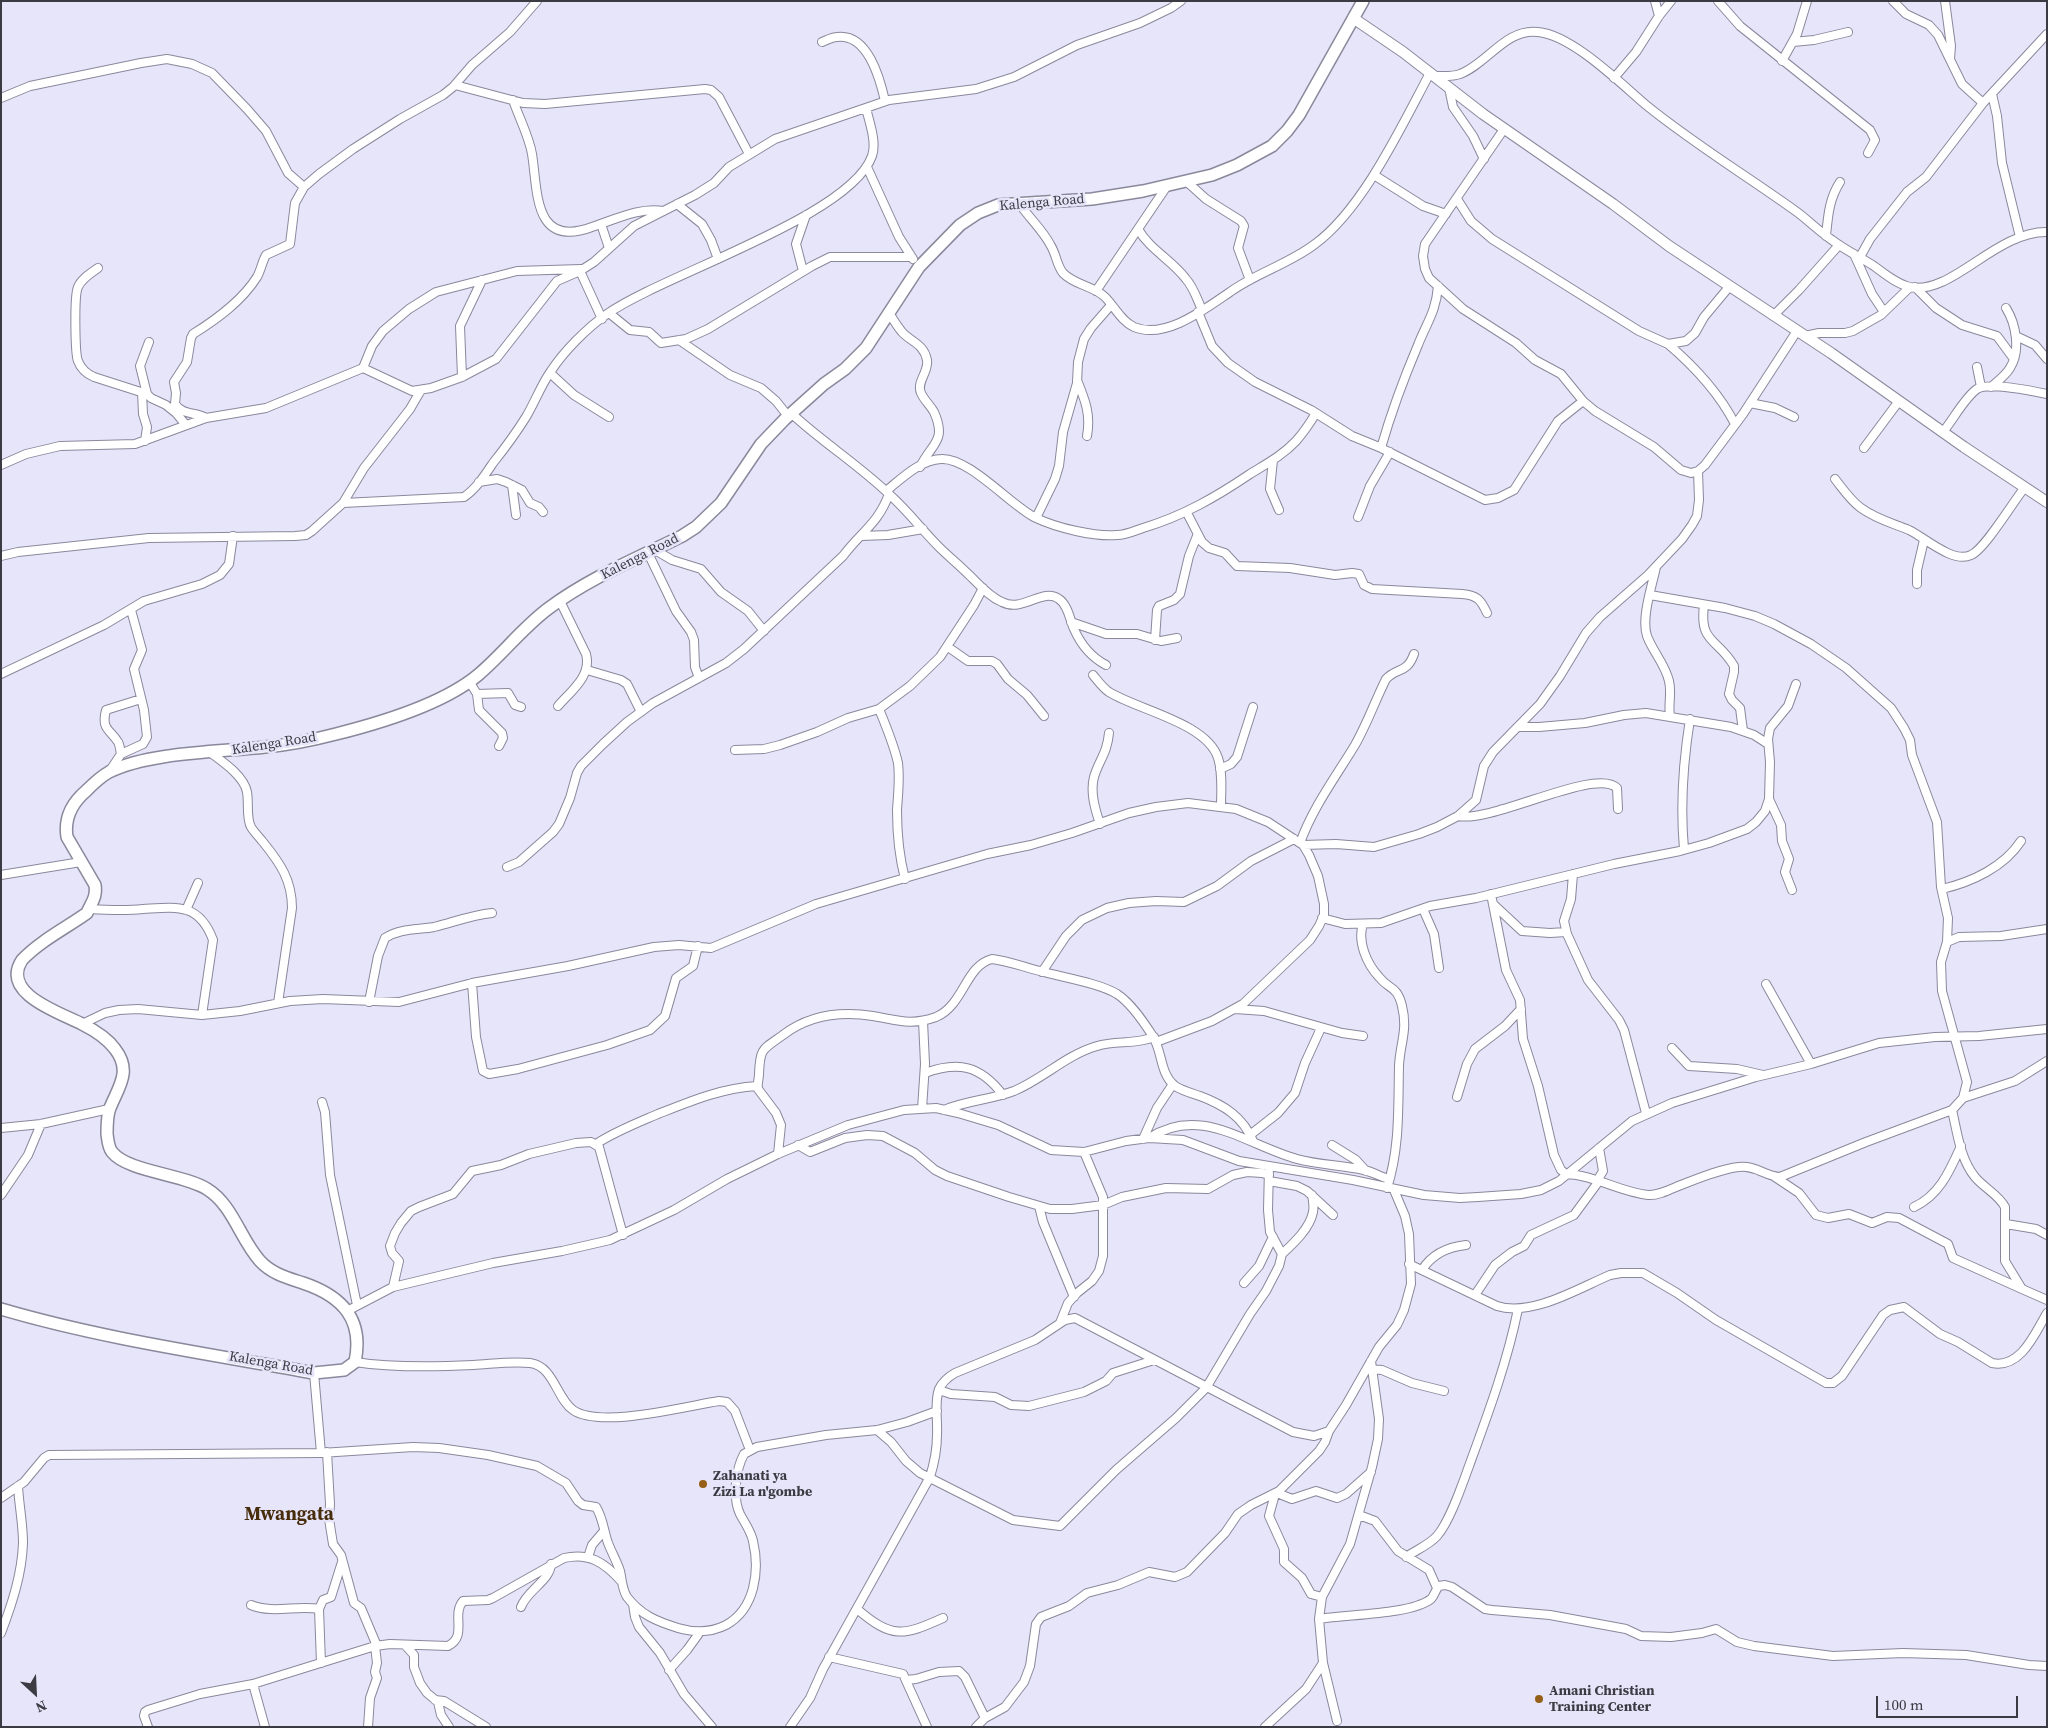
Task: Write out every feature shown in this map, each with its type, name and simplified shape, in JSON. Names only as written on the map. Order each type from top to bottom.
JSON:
[{"type":"main road","name":"Kalenga Road","points":[[1,1309],[42,1321],[314,1373],[344,1370],[355,1362],[358,1348],[352,1308],[305,1283],[278,1274],[260,1262],[220,1200],[208,1189],[173,1176],[133,1165],[114,1154],[108,1144],[107,1128],[109,1110],[120,1089],[124,1073],[120,1056],[104,1037],[82,1024],[31,1001],[20,992],[14,982],[14,973],[21,961],[80,918],[94,903],[96,885],[67,837],[67,820],[76,800],[109,772],[150,759],[268,747],[336,734],[411,711],[443,698],[477,676],[548,608],[578,588],[682,536],[696,527],[721,503],[760,444],[789,415],[845,369],[866,348],[889,313],[915,262],[960,225],[978,213],[998,205],[1092,198],[1167,186],[1212,175],[1272,146],[1299,115],[1363,1]]},
{"type":"street","points":[[206,418],[198,414],[181,411],[175,404],[174,382],[189,357],[190,338],[220,316],[247,290],[258,274],[266,255],[290,244],[294,203],[304,187],[318,174],[353,149],[400,119],[443,95],[455,85],[472,65],[510,32],[537,1]]},
{"type":"street","points":[[363,368],[408,390],[421,390],[462,376],[496,358],[558,281],[582,270],[634,226],[696,195],[714,183],[729,167],[775,139],[885,101],[925,94],[976,89],[1014,77],[1078,44],[1140,23],[1181,1]]},
{"type":"street","points":[[1655,1],[1658,16]]},
{"type":"street","points":[[1614,78],[1636,52],[1658,16],[1671,1]]},
{"type":"street","points":[[1718,1],[1740,26],[1870,130],[1875,140],[1868,153]]},
{"type":"street","points":[[1782,61],[1793,42],[1807,1]]},
{"type":"street","points":[[1893,1],[1906,14],[1929,25],[1943,43],[1962,84],[1983,103]]},
{"type":"street","points":[[1944,1],[1951,46],[1950,60]]},
{"type":"street","points":[[1353,18],[1403,52],[1504,129],[1729,287],[2047,502]]},
{"type":"street","points":[[1432,74],[1458,75],[1513,38],[1526,32],[1549,34],[1596,62],[1676,129],[1799,214],[1826,236],[1896,281],[1912,287],[1936,308],[1962,325],[1997,336],[2014,359]]},
{"type":"street","points":[[1793,42],[1806,42],[1848,32]]},
{"type":"street","points":[[1857,255],[1907,192],[1934,167],[1983,103],[2047,34]]},
{"type":"street","points":[[822,42],[838,37],[849,39],[868,53],[875,64],[885,101]]},
{"type":"street","points":[[1,98],[30,86],[141,63],[167,59],[192,64],[212,73],[247,109],[266,131],[288,173],[304,187]]},
{"type":"street","points":[[1020,203],[1050,244],[1062,272],[1071,280],[1105,296],[1126,321],[1134,326],[1160,330],[1200,311],[1250,280],[1316,244],[1348,212],[1374,174],[1432,74]]},
{"type":"street","points":[[455,85],[523,103],[545,104],[705,89],[711,90],[719,97],[749,154]]},
{"type":"street","points":[[1449,88],[1453,107],[1473,136],[1484,159]]},
{"type":"street","points":[[1992,94],[1999,131],[2002,163],[2020,238]]},
{"type":"street","points":[[513,100],[532,154],[534,187],[541,213],[556,228],[566,232],[581,231],[648,210],[663,211]]},
{"type":"street","points":[[342,503],[457,498],[469,494],[525,418],[550,373],[576,341],[609,313],[806,215],[836,197],[867,167],[873,154],[873,148],[866,108]]},
{"type":"street","points":[[1504,129],[1425,244],[1423,256],[1425,269],[1438,286],[1482,322],[1516,343],[1535,360],[1561,374],[1583,401],[1595,411],[1654,447],[1681,470],[1691,473],[1698,472],[1705,465],[1801,334],[1819,332],[1848,333],[1884,312],[1912,287],[1929,286],[1947,280],[2000,245],[2047,232]]},
{"type":"street","points":[[867,167],[899,237],[915,262]]},
{"type":"street","points":[[1374,174],[1423,206],[1446,214]]},
{"type":"street","points":[[1186,181],[1206,199],[1241,221],[1244,226],[1238,248],[1250,280]]},
{"type":"street","points":[[1826,236],[1829,206],[1833,193],[1840,182]]},
{"type":"street","points":[[1096,291],[1167,186]]},
{"type":"street","points":[[1457,198],[1472,221],[1492,239],[1639,332],[1668,344],[1694,367],[1719,396],[1735,424]]},
{"type":"street","points":[[677,204],[702,224],[711,240],[718,259]]},
{"type":"street","points":[[804,271],[796,244],[806,215]]},
{"type":"street","points":[[601,224],[609,248]]},
{"type":"street","points":[[1138,229],[1144,239],[1186,278],[1193,288],[1212,346],[1228,363],[1255,382],[1280,393],[1316,413],[1352,436],[1390,452],[1486,500],[1498,498],[1514,490],[1558,421],[1583,401]]},
{"type":"street","points":[[1773,316],[1840,245]]},
{"type":"street","points":[[1857,255],[1872,294],[1884,312]]},
{"type":"street","points":[[609,313],[630,330],[648,332],[661,342],[679,340],[690,338],[804,271],[830,258],[915,262]]},
{"type":"street","points":[[98,268],[78,286],[77,290],[76,357],[78,363],[88,374],[145,393],[150,398],[166,405],[186,425]]},
{"type":"street","points":[[1,465],[26,454],[60,446],[128,445],[145,441],[206,418],[266,408],[363,368],[372,346],[389,326],[409,309],[436,292],[517,271],[582,270]]},
{"type":"street","points":[[582,270],[602,319]]},
{"type":"street","points":[[462,376],[460,326],[482,280]]},
{"type":"street","points":[[1381,448],[1387,426],[1418,343],[1432,318],[1438,286]]},
{"type":"street","points":[[1668,344],[1686,341],[1695,333],[1713,305],[1729,287]]},
{"type":"street","points":[[1036,518],[1055,478],[1063,432],[1077,380],[1078,362],[1084,339],[1090,328],[1111,305]]},
{"type":"street","points":[[1991,387],[2008,372],[2014,359],[2016,336],[2014,322],[2006,308]]},
{"type":"street","points":[[889,313],[903,333],[921,347],[927,362],[926,372],[919,386],[920,391],[934,412],[940,434],[920,467]]},
{"type":"street","points":[[2016,336],[2035,345],[2047,359]]},
{"type":"street","points":[[679,340],[730,376],[761,388],[789,415],[853,462],[917,520],[939,547],[982,588],[1002,603],[1014,606],[1041,596],[1053,596],[1060,599],[1065,606],[1078,639],[1085,648],[1106,665]]},
{"type":"street","points":[[145,441],[147,427],[142,414],[145,393],[140,366],[149,342]]},
{"type":"street","points":[[1977,367],[1981,387]]},
{"type":"street","points":[[550,373],[574,395],[609,417]]},
{"type":"street","points":[[1077,380],[1089,411],[1087,436]]},
{"type":"street","points":[[1943,432],[1971,394],[1981,387],[2047,394]]},
{"type":"street","points":[[1,556],[27,550],[149,538],[295,536],[306,534],[312,531],[342,503],[364,468],[404,416],[421,390]]},
{"type":"street","points":[[1864,448],[1899,401]]},
{"type":"street","points":[[1750,403],[1775,408],[1794,417]]},
{"type":"street","points":[[507,867],[519,862],[553,832],[559,824],[570,798],[577,773],[581,766],[603,744],[660,698],[726,663],[764,631],[843,556],[853,543],[874,523],[884,507],[888,492],[928,462],[941,459],[962,465],[1036,518],[1077,531],[1119,535],[1159,524],[1186,513],[1226,491],[1272,460],[1296,441],[1316,413]]},
{"type":"street","points":[[1358,517],[1370,486],[1390,452]]},
{"type":"street","points":[[1272,460],[1270,489],[1279,510]]},
{"type":"street","points":[[1042,972],[1066,936],[1082,920],[1107,908],[1129,903],[1156,901],[1184,902],[1217,886],[1251,861],[1299,842],[1374,846],[1419,834],[1458,816],[1476,800],[1484,766],[1493,752],[1540,704],[1560,676],[1586,633],[1600,617],[1624,598],[1656,567],[1682,539],[1697,516],[1699,500],[1698,472]]},
{"type":"street","points":[[479,482],[501,480],[512,485],[524,492],[530,503],[539,507],[543,512]]},
{"type":"street","points":[[1835,480],[1859,507],[1873,516],[1909,530],[1924,540],[1953,555],[1961,557],[1969,556],[1983,545],[2025,487]]},
{"type":"street","points":[[512,485],[516,515]]},
{"type":"street","points":[[1186,513],[1197,536],[1209,548],[1225,554],[1237,566],[1290,568],[1335,575],[1359,574],[1364,584],[1372,589],[1475,596],[1483,603],[1488,613]]},
{"type":"street","points":[[861,536],[888,535],[923,529]]},
{"type":"street","points":[[1,674],[104,625],[154,597],[202,584],[220,575],[229,564],[233,536]]},
{"type":"street","points":[[1156,640],[1157,610],[1159,606],[1174,600],[1180,594],[1189,556],[1197,536]]},
{"type":"street","points":[[1917,584],[1917,570],[1924,540]]},
{"type":"street","points":[[652,551],[672,560],[701,568],[721,592],[748,611],[764,631]]},
{"type":"street","points":[[652,551],[676,611],[691,632],[694,640],[695,667],[699,678]]},
{"type":"street","points":[[1656,567],[1650,595],[1646,630],[1669,680],[1670,716]]},
{"type":"street","points":[[735,750],[764,749],[780,746],[848,718],[879,708],[918,680],[940,658],[974,605],[982,588]]},
{"type":"street","points":[[1650,595],[1755,616],[1790,632],[1846,668],[1891,708],[1904,728],[1910,740],[1912,755],[1937,822],[1942,889],[1948,918],[1947,942],[1943,951],[1940,972],[1942,991],[1967,1082],[1963,1098],[1952,1110],[1780,1177],[1775,1176]]},
{"type":"street","points":[[558,706],[581,680],[587,670],[586,654],[560,601]]},
{"type":"street","points":[[1704,605],[1702,620],[1704,630],[1734,666],[1729,694],[1740,708],[1743,731]]},
{"type":"street","points":[[109,772],[121,754],[137,747],[146,740],[146,728],[134,666],[142,655],[142,650],[130,610]]},
{"type":"street","points":[[1071,622],[1106,634],[1137,634],[1156,640],[1168,641],[1177,638]]},
{"type":"street","points":[[948,646],[968,662],[992,661],[997,664],[1008,680],[1024,691],[1037,704],[1044,716]]},
{"type":"street","points":[[1299,842],[1324,793],[1355,744],[1386,679],[1390,675],[1405,669],[1411,663],[1414,654]]},
{"type":"street","points":[[587,670],[621,680],[627,684],[641,712]]},
{"type":"street","points":[[1093,675],[1107,690],[1145,709],[1172,719],[1203,736],[1214,749],[1218,759],[1221,808]]},
{"type":"street","points":[[469,681],[477,694],[479,710],[502,733],[503,738],[499,746]]},
{"type":"street","points":[[1322,918],[1346,924],[1390,921],[1423,909],[1709,843],[1747,829],[1765,811],[1769,799],[1770,762],[1768,744],[1770,728],[1788,706],[1796,684]]},
{"type":"street","points":[[477,694],[508,693],[515,705],[521,707]]},
{"type":"street","points":[[121,754],[118,741],[107,730],[105,722],[106,710],[141,699]]},
{"type":"street","points":[[1220,769],[1231,764],[1237,758],[1252,707]]},
{"type":"street","points":[[879,708],[892,741],[898,763],[900,783],[898,832],[905,879]]},
{"type":"street","points":[[1518,727],[1585,723],[1624,715],[1646,713],[1690,719],[1743,731],[1768,744]]},
{"type":"street","points":[[1684,849],[1682,830],[1683,771],[1690,719]]},
{"type":"street","points":[[1100,824],[1094,806],[1093,784],[1094,776],[1106,751],[1109,733]]},
{"type":"street","points":[[211,753],[244,784],[247,791],[250,824],[283,867],[288,880],[292,895],[292,908],[278,1003]]},
{"type":"street","points":[[1458,816],[1468,818],[1483,816],[1545,795],[1604,782],[1612,784],[1617,788],[1618,809]]},
{"type":"street","points":[[1769,799],[1781,825],[1782,841],[1790,858],[1785,872],[1792,890]]},
{"type":"street","points":[[82,1024],[105,1013],[119,1010],[138,1009],[202,1015],[240,1011],[278,1003],[323,999],[399,1002],[472,983],[568,966],[654,947],[679,944],[711,948],[816,904],[986,854],[1031,845],[1129,813],[1156,807],[1188,803],[1236,809],[1268,822],[1299,842],[1318,876],[1324,904],[1322,918],[1310,940],[1252,996],[1235,1009],[1196,1028],[1154,1040],[1100,1045],[1085,1050],[1015,1090],[1002,1095],[966,1102],[944,1110]]},
{"type":"street","points":[[1942,889],[1996,867],[2013,853],[2021,841]]},
{"type":"street","points":[[1,875],[81,862]]},
{"type":"street","points":[[1573,874],[1571,899],[1564,921],[1566,932],[1588,980],[1619,1020],[1624,1030],[1646,1113]]},
{"type":"street","points":[[186,910],[198,884]]},
{"type":"street","points":[[1491,894],[1506,970],[1520,1000],[1523,1039],[1538,1086],[1554,1155],[1561,1170],[1566,1174],[1586,1176],[1651,1195],[1738,1167],[1756,1168],[1775,1176],[1799,1193],[1816,1215],[1828,1218],[1849,1214],[1872,1223],[1887,1217],[1899,1218],[1948,1244],[1953,1258],[2047,1300]]},
{"type":"street","points":[[1493,904],[1522,931],[1566,932]]},
{"type":"street","points":[[88,909],[115,911],[179,907],[196,916],[205,926],[213,940],[202,1015]]},
{"type":"street","points":[[1423,909],[1434,934],[1439,968]]},
{"type":"street","points":[[369,1002],[378,956],[385,938],[404,930],[434,927],[471,916],[492,914]]},
{"type":"street","points":[[790,1727],[810,1698],[829,1657],[930,1477],[937,1437],[936,1411],[939,1390],[945,1379],[955,1373],[1035,1340],[1060,1323],[1072,1318],[1293,1432],[1314,1436],[1328,1431],[1343,1410],[1372,1365],[1387,1337],[1397,1325],[1404,1310],[1411,1284],[1408,1224],[1390,1189],[1389,1180],[1396,1154],[1399,1066],[1404,1038],[1402,1005],[1396,990],[1379,977],[1366,955],[1360,938],[1363,924]]},
{"type":"street","points":[[1947,942],[1959,937],[2000,936],[2047,929]]},
{"type":"street","points":[[472,983],[476,1037],[483,1071],[486,1074],[499,1073],[607,1045],[650,1030],[665,1016],[676,978],[693,966],[698,946]]},
{"type":"street","points":[[778,1154],[781,1125],[776,1113],[761,1096],[757,1086],[758,1062],[764,1050],[790,1030],[825,1015],[859,1014],[901,1023],[923,1021],[938,1016],[950,1008],[958,998],[976,968],[984,961],[992,959],[1066,977],[1117,994],[1134,1012],[1154,1040],[1164,1072],[1173,1084],[1183,1091],[1219,1104],[1232,1112],[1245,1125],[1251,1138]]},
{"type":"street","points":[[1766,984],[1811,1064]]},
{"type":"street","points":[[1235,1009],[1264,1011],[1342,1034],[1363,1036]]},
{"type":"street","points":[[1457,1097],[1471,1054],[1478,1046],[1505,1026],[1521,1009]]},
{"type":"street","points":[[922,1109],[925,1073],[923,1021]]},
{"type":"street","points":[[1251,1138],[1278,1113],[1295,1093],[1305,1063],[1321,1028]]},
{"type":"street","points":[[798,1145],[810,1152],[853,1137],[867,1135],[883,1136],[915,1153],[935,1170],[947,1176],[1050,1209],[1072,1209],[1103,1205],[1122,1197],[1166,1188],[1212,1188],[1233,1175],[1247,1172],[1353,1180],[1390,1189],[1441,1197],[1460,1198],[1521,1194],[1541,1190],[1558,1181],[1632,1121],[1646,1113],[1672,1103],[1879,1043],[2011,1034],[2047,1029]]},
{"type":"street","points":[[1672,1048],[1689,1066],[1737,1069],[1765,1075]]},
{"type":"street","points":[[1963,1098],[2015,1081],[2047,1061]]},
{"type":"street","points":[[925,1073],[950,1066],[960,1066],[985,1077],[1002,1095]]},
{"type":"street","points":[[1146,1138],[1157,1108],[1173,1084]]},
{"type":"street","points":[[596,1144],[624,1128],[698,1098],[730,1088],[757,1086]]},
{"type":"street","points":[[322,1102],[325,1112],[330,1175],[352,1308],[393,1287],[493,1263],[597,1244],[623,1235],[674,1210],[727,1179],[798,1145],[848,1125],[904,1110],[936,1108],[944,1110],[998,1125],[1051,1150],[1084,1152],[1146,1138],[1183,1140],[1297,1186],[1312,1195],[1333,1215]]},
{"type":"street","points":[[1,1128],[41,1124],[109,1110]]},
{"type":"street","points":[[1952,1110],[1961,1146],[1973,1174],[2004,1204],[2006,1224],[2005,1261],[2022,1289]]},
{"type":"street","points":[[1146,1138],[1175,1126],[1193,1123],[1251,1138],[1296,1159],[1366,1170],[1389,1180]]},
{"type":"street","points":[[1,1195],[28,1155],[41,1124]]},
{"type":"street","points":[[393,1287],[399,1261],[390,1249],[391,1241],[401,1223],[411,1211],[453,1194],[474,1169],[501,1165],[528,1154],[553,1147],[576,1143],[591,1142],[596,1144],[604,1160],[623,1235]]},
{"type":"street","points":[[1332,1145],[1356,1160],[1366,1170]]},
{"type":"street","points":[[1914,1207],[1935,1193],[1961,1146]]},
{"type":"street","points":[[1475,1295],[1495,1265],[1524,1246],[1531,1235],[1574,1215],[1598,1181],[1603,1170],[1599,1148]]},
{"type":"street","points":[[1060,1323],[1063,1312],[1074,1297],[1092,1281],[1099,1271],[1103,1256],[1103,1197],[1084,1152]]},
{"type":"street","points":[[1269,1174],[1268,1210],[1270,1232],[1282,1254]]},
{"type":"street","points":[[877,1430],[891,1442],[914,1470],[1013,1520],[1060,1526],[1116,1470],[1176,1418],[1206,1388],[1250,1314],[1266,1291],[1279,1266],[1282,1254],[1294,1243],[1309,1221],[1313,1212],[1312,1195]]},
{"type":"street","points":[[1039,1206],[1043,1222],[1074,1297]]},
{"type":"street","points":[[2006,1224],[2047,1234]]},
{"type":"street","points":[[1244,1283],[1259,1266],[1273,1237]]},
{"type":"street","points":[[1422,1270],[1432,1256],[1466,1245]]},
{"type":"street","points":[[1409,1264],[1497,1306],[1518,1309],[1552,1300],[1610,1275],[1643,1273],[1677,1293],[1716,1320],[1826,1383],[1833,1383],[1842,1376],[1883,1315],[1890,1310],[1904,1308],[1910,1310],[1940,1334],[1958,1342],[1992,1363],[1999,1364],[2011,1361],[2023,1351],[2047,1313]]},
{"type":"street","points":[[1406,1557],[1436,1537],[1460,1491],[1498,1388],[1510,1348],[1518,1309]]},
{"type":"street","points":[[939,1390],[951,1394],[995,1397],[1011,1405],[1041,1404],[1084,1392],[1106,1381],[1113,1373],[1154,1360]]},
{"type":"street","points":[[355,1362],[423,1367],[533,1364],[551,1378],[566,1403],[572,1409],[580,1414],[603,1417],[635,1416],[719,1401],[727,1402],[735,1411],[750,1450]]},
{"type":"street","points":[[1372,1365],[1412,1383],[1444,1391]]},
{"type":"street","points":[[1337,1721],[1323,1663],[1319,1619],[1322,1597],[1328,1583],[1345,1556],[1371,1472],[1380,1428],[1372,1365]]},
{"type":"street","points":[[314,1373],[333,1544],[342,1555],[354,1603],[362,1610],[376,1646],[378,1663],[375,1672],[377,1678],[370,1698],[368,1727]]},
{"type":"street","points":[[1,1498],[29,1477],[44,1458],[49,1455],[324,1452],[413,1447],[439,1448],[537,1466],[566,1483],[578,1501],[583,1505],[596,1507],[617,1564],[624,1591],[640,1612],[651,1619],[700,1632],[716,1630],[734,1621],[749,1601],[755,1577],[753,1539],[738,1512],[736,1489],[740,1462],[744,1454],[757,1447],[826,1435],[877,1430],[907,1422],[936,1411]]},
{"type":"street","points":[[976,1727],[985,1718],[1005,1707],[1028,1673],[1036,1624],[1041,1617],[1058,1612],[1087,1593],[1118,1585],[1149,1572],[1175,1577],[1182,1575],[1224,1533],[1238,1514],[1251,1505],[1276,1494],[1319,1451],[1328,1437],[1328,1431]]},
{"type":"street","points":[[1276,1494],[1296,1498],[1316,1491],[1336,1498],[1346,1494],[1371,1472]]},
{"type":"street","points":[[1,1633],[12,1605],[23,1546],[18,1486]]},
{"type":"street","points":[[1276,1494],[1269,1516],[1284,1549],[1284,1562],[1302,1578],[1311,1594],[1322,1597]]},
{"type":"street","points":[[1359,1515],[1378,1524],[1392,1544],[1406,1557],[1429,1570],[1437,1588]]},
{"type":"street","points":[[588,1557],[592,1545],[604,1531]]},
{"type":"street","points":[[148,1727],[144,1716],[148,1710],[200,1694],[253,1684],[376,1646],[448,1646],[455,1643],[459,1632],[458,1610],[464,1601],[493,1598],[564,1558],[575,1555],[588,1557],[608,1568],[622,1582]]},
{"type":"street","points":[[321,1663],[319,1609],[323,1600],[331,1597],[342,1560]]},
{"type":"street","points":[[521,1607],[526,1597],[549,1575],[552,1564]]},
{"type":"street","points":[[1319,1619],[1407,1609],[1432,1598],[1437,1588],[1445,1585],[1452,1587],[1485,1608],[1492,1610],[1550,1615],[1626,1629],[1641,1636],[1671,1637],[1716,1629],[1737,1642],[1833,1656],[1903,1653],[1966,1655],[2047,1666]]},
{"type":"street","points":[[632,1603],[639,1627],[660,1653],[684,1694],[712,1727]]},
{"type":"street","points":[[251,1605],[272,1609],[301,1606],[319,1609]]},
{"type":"street","points":[[857,1608],[892,1632],[909,1631],[943,1618]]},
{"type":"street","points":[[670,1670],[700,1632]]},
{"type":"street","points":[[405,1645],[414,1655],[414,1667],[420,1683],[427,1693],[439,1704],[441,1715],[449,1727]]},
{"type":"street","points":[[829,1657],[878,1670],[903,1674],[927,1727]]},
{"type":"street","points":[[1265,1727],[1306,1689],[1323,1663]]},
{"type":"street","points":[[906,1680],[939,1672],[959,1671],[965,1677],[985,1718]]},
{"type":"street","points":[[253,1684],[265,1727]]},
{"type":"street","points":[[435,1700],[444,1701],[486,1727]]},
{"type":"place","name":"Zahanati ya Zizi La n'gombe","points":[[703,1484]]},
{"type":"place","name":"Amani Christian Training Center","points":[[1539,1699]]},
{"type":"district","name":"Mwangata","points":[[289,1515]]}]
